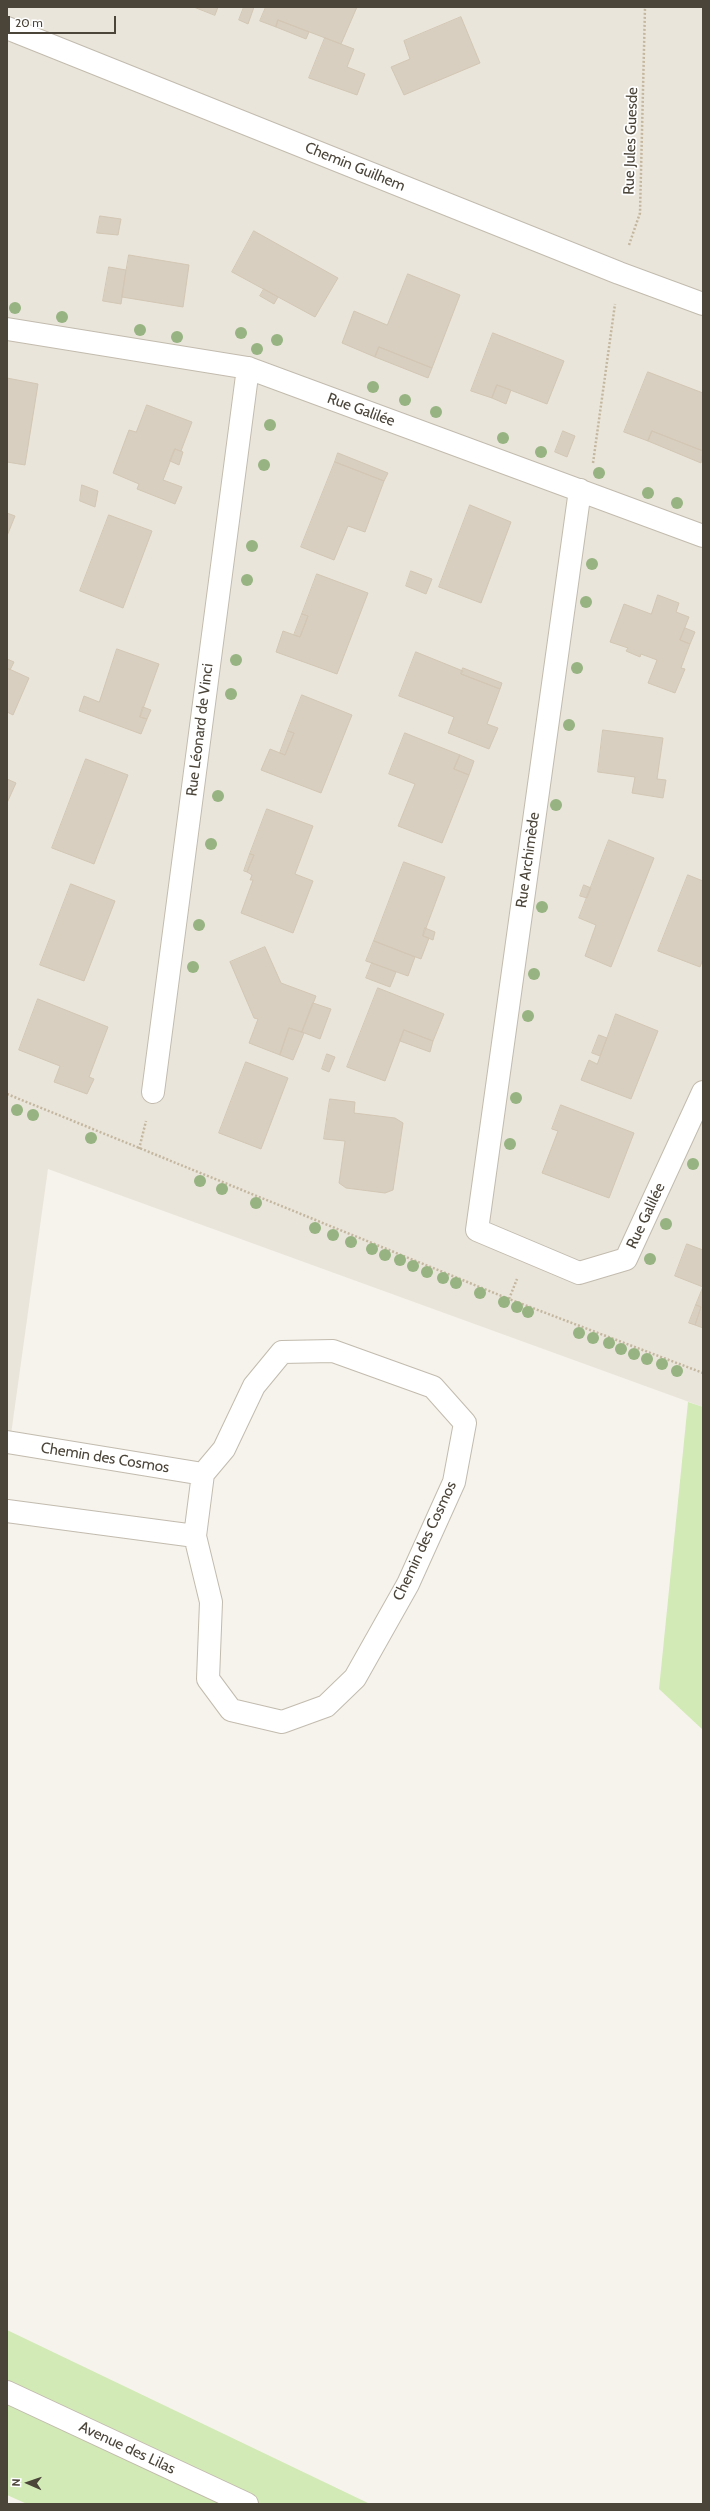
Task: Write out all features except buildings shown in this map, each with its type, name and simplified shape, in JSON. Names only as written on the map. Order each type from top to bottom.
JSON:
[{"type":"street","name":"Chemin Guilhem","points":[[7,28],[619,273],[703,304]]},
{"type":"street","name":"Rue Galilée","points":[[7,329],[248,368],[703,536]]},
{"type":"street","name":"Rue Léonard de Vinci","points":[[153,1092],[248,368]]},
{"type":"street","name":"Rue Archimède","points":[[477,1230],[580,490]]},
{"type":"street","name":"Rue Galilée","points":[[477,1230],[579,1273],[626,1259],[703,1092]]},
{"type":"street","name":"Chemin des Cosmos","points":[[333,1350],[433,1387],[465,1423],[454,1482],[408,1584],[355,1678],[326,1706],[282,1722],[231,1710],[208,1679],[211,1602],[195,1536],[203,1474],[224,1449],[254,1386],[282,1352],[333,1350]]},
{"type":"street","name":"Chemin des Cosmos","points":[[7,1442],[203,1474]]},
{"type":"street","points":[[7,1511],[195,1536]]},
{"type":"street","name":"Avenue des Lilas","points":[[7,2392],[247,2504]]},
{"type":"path","name":"Rue Jules Guesde","points":[[580,490],[593,463],[619,273],[640,212],[645,7]]},
{"type":"path","points":[[7,1094],[509,1299],[703,1373]]},
{"type":"shaded area","points":[[7,7],[703,7],[703,1407],[48,1169],[7,1463]]},
{"type":"green space","points":[[688,1402],[703,1407],[703,1730],[659,1689]]},
{"type":"green space","points":[[7,2330],[370,2504],[27,2504],[7,2495]]}]
